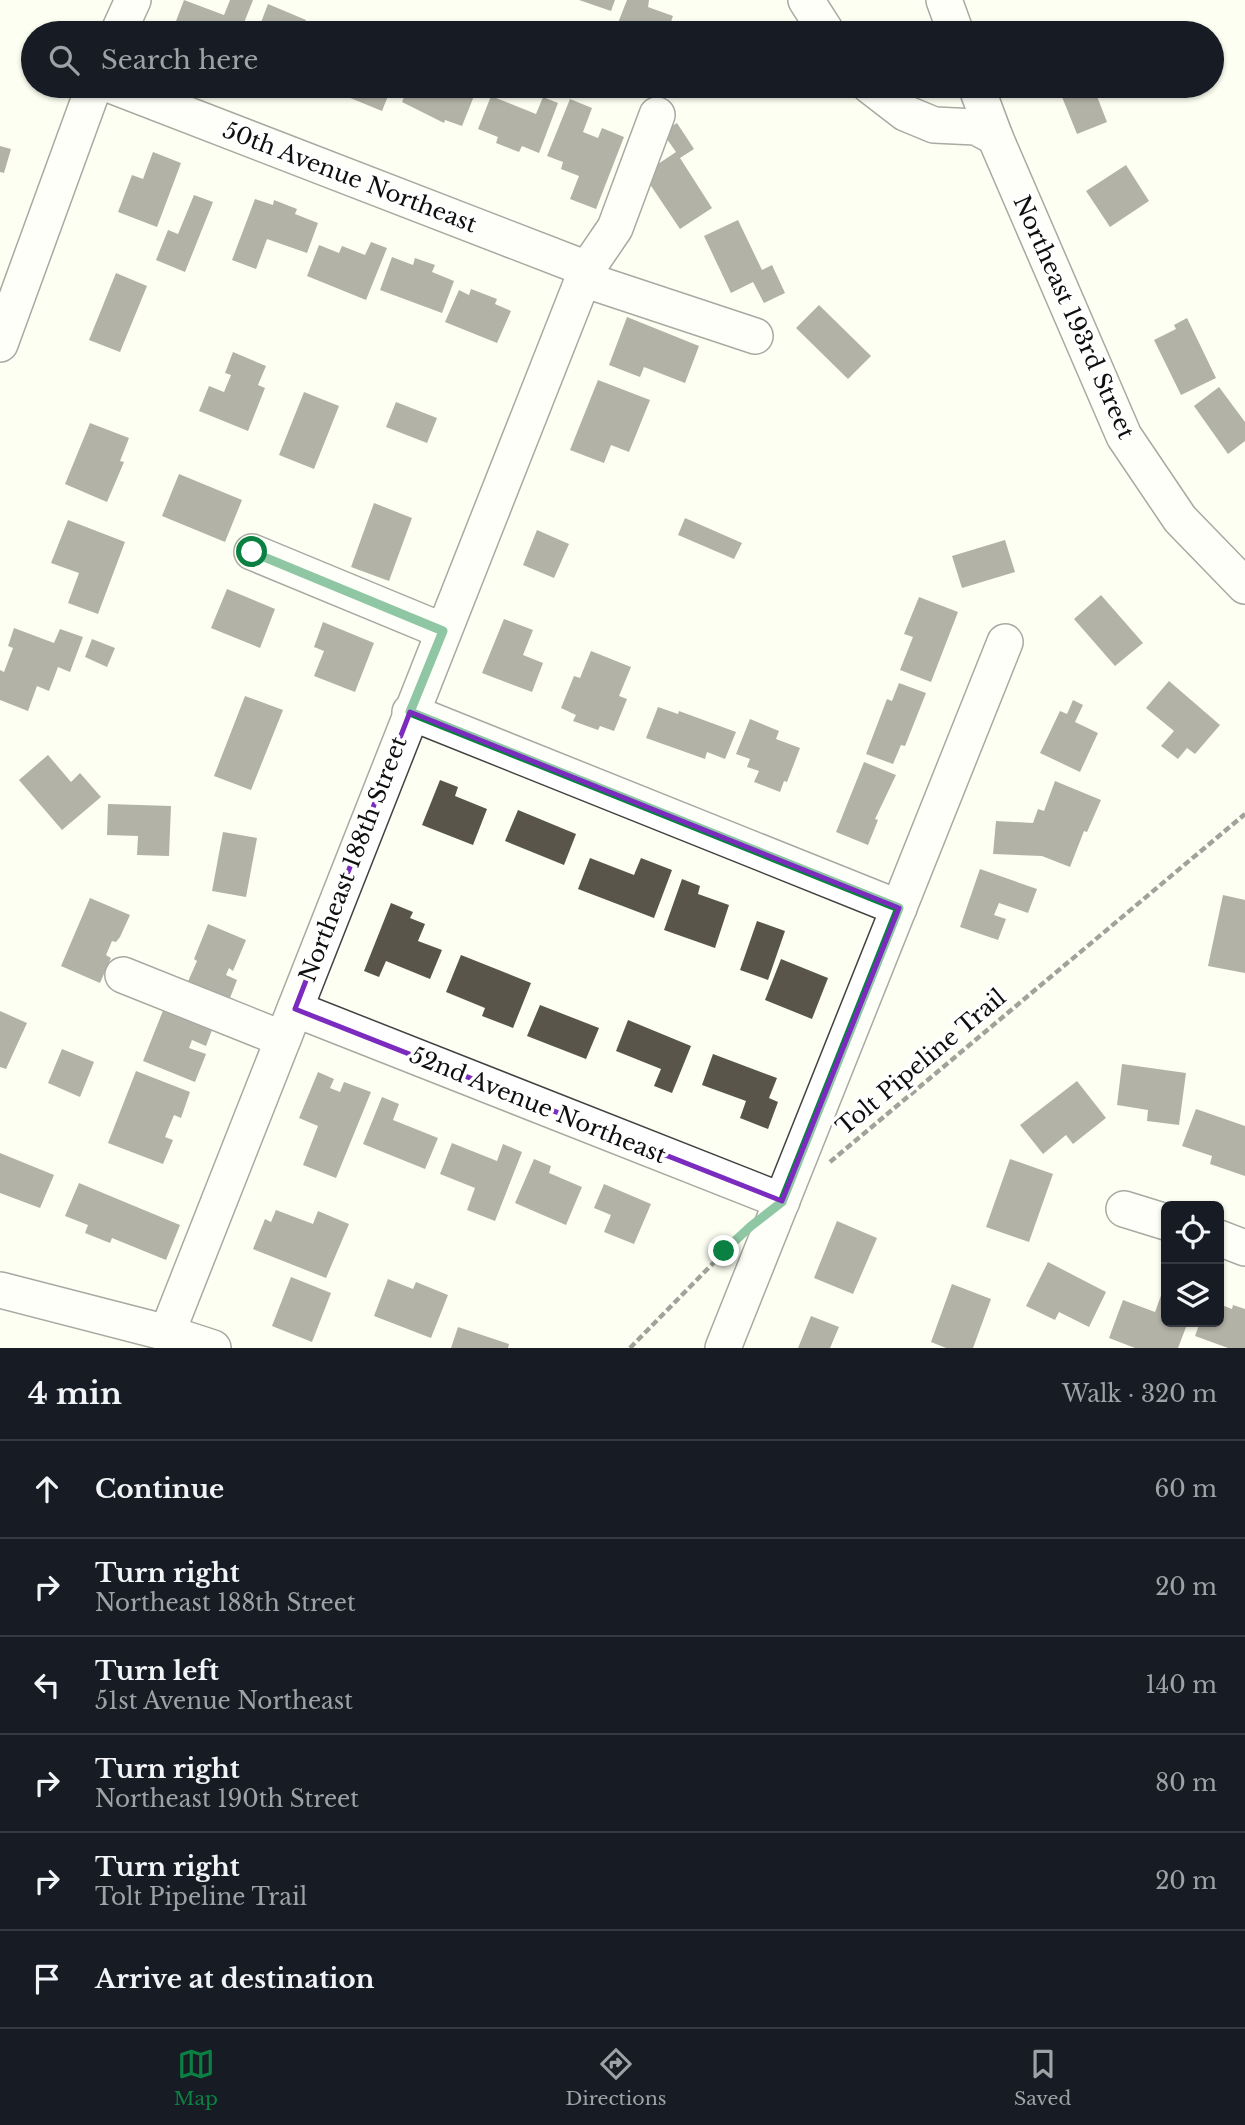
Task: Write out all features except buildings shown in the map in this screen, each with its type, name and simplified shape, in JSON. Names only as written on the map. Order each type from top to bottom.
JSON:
[{"type":"street","points":[[123,21],[133,0]]},
{"type":"street","points":[[806,0],[819,21]]},
{"type":"street","points":[[944,0],[952,21]]},
{"type":"street","points":[[0,344],[90,98]]},
{"type":"street","name":"50th Avenue Northeast","points":[[143,98],[585,274],[754,336]]},
{"type":"street","points":[[886,98],[905,113],[934,125],[975,127],[995,136]]},
{"type":"street","name":"Northeast 193rd Street","points":[[981,98],[1124,436],[1180,519],[1245,586]]},
{"type":"street","name":"Northeast 188th Street","points":[[167,1333],[585,274],[615,228],[656,115]]},
{"type":"street","points":[[252,552],[443,631]]},
{"type":"street","points":[[723,1348],[1005,642]]},
{"type":"street","points":[[410,712],[899,908]]},
{"type":"street","name":"52nd Avenue Northeast","points":[[123,975],[289,1024],[782,1202]]},
{"type":"street","points":[[1124,1209],[1161,1220]]},
{"type":"street","points":[[1224,1240],[1245,1248]]},
{"type":"street","points":[[0,1290],[167,1333],[213,1348]]},
{"type":"path","name":"Tolt Pipeline Trail","points":[[822,1168],[1245,814]]},
{"type":"path","points":[[630,1348],[733,1243]]},
{"type":"highlighted area","points":[[410,712],[899,908],[782,1201],[295,1009]]},
{"type":"route","points":[[252,552],[443,631],[410,712],[899,908],[782,1202],[724,1251]]}]
